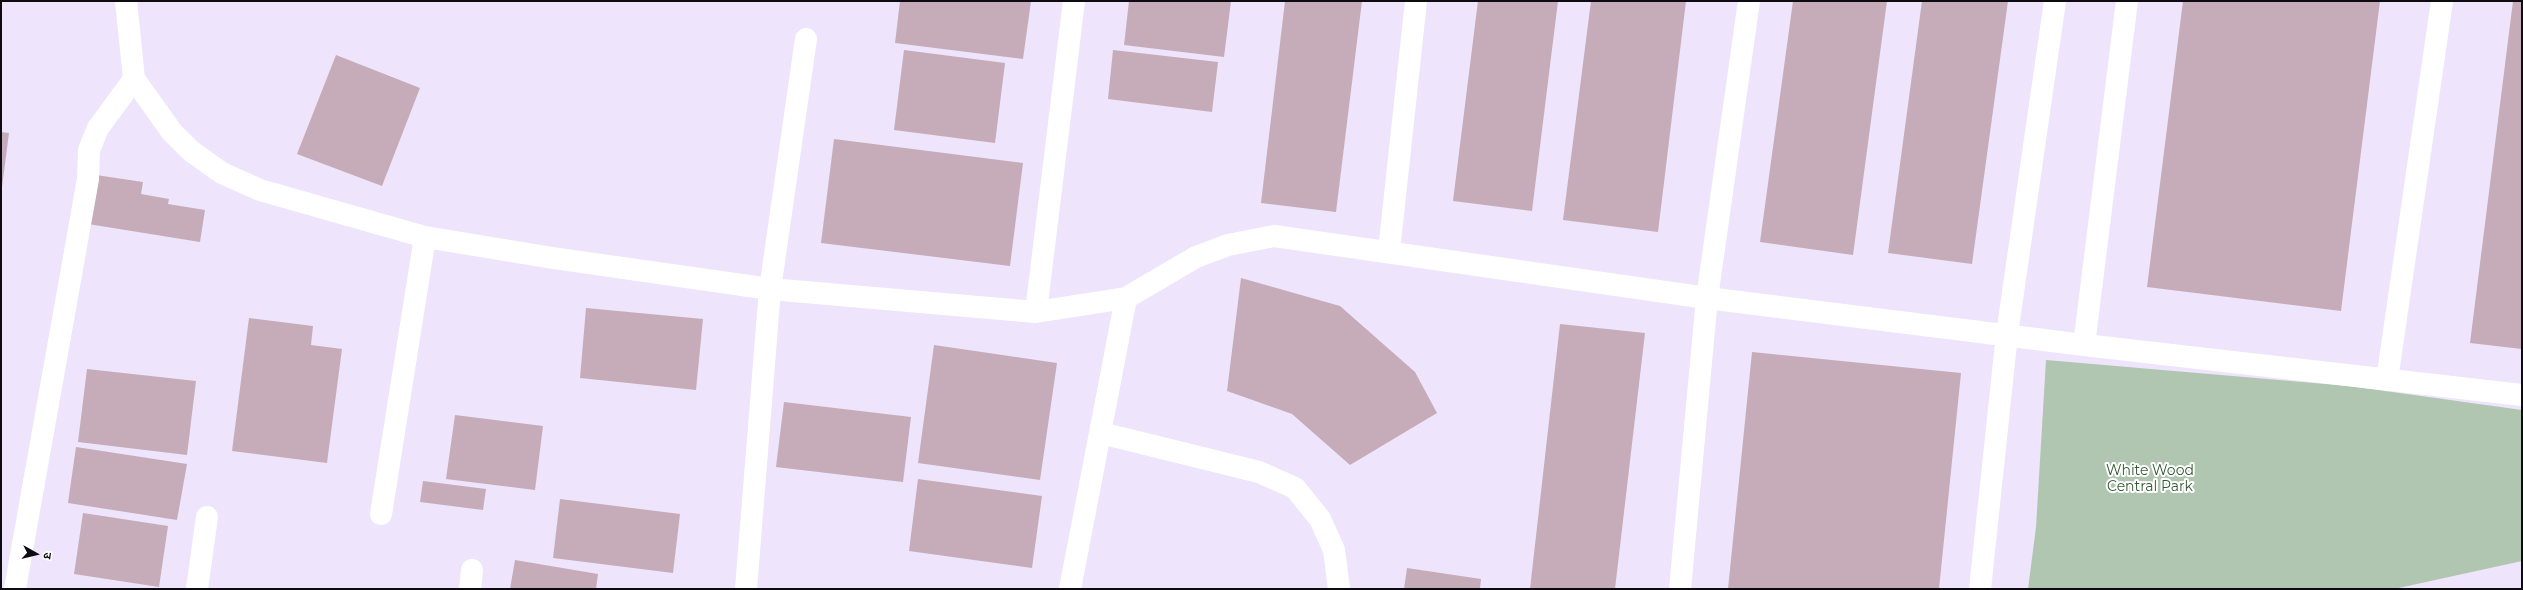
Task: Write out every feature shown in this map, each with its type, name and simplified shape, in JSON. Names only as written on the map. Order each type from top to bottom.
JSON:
[{"type":"street","points":[[126,1],[134,79],[172,132],[191,151],[222,173],[260,190],[425,237],[553,258],[770,289],[1036,312],[1126,298],[1196,258],[1228,245],[1256,238],[1274,236],[1390,251],[1707,298],[2387,380],[2522,394]]},
{"type":"street","points":[[1036,312],[1074,1]]},
{"type":"street","points":[[1390,251],[1416,1]]},
{"type":"street","points":[[1680,589],[1707,298],[1749,1]]},
{"type":"street","points":[[1980,589],[2007,334],[2055,1]]},
{"type":"street","points":[[2084,344],[2127,1]]},
{"type":"street","points":[[2387,380],[2442,1]]},
{"type":"street","points":[[746,589],[770,289],[806,39]]},
{"type":"street","points":[[15,589],[88,178],[89,150],[98,128],[134,79]]},
{"type":"street","points":[[381,514],[425,237]]},
{"type":"street","points":[[1070,589],[1126,298]]},
{"type":"street","points":[[1101,433],[1259,472],[1295,488],[1320,519],[1334,550],[1338,589]]},
{"type":"street","points":[[197,589],[207,517]]},
{"type":"green space","name":"White Wood Central Park","points":[[2046,360],[2349,386],[2522,410],[2522,561],[2394,589],[2028,589],[2036,527]]},
{"type":"building","points":[[900,1],[1031,1],[1023,59],[895,43]]},
{"type":"building","points":[[1129,1],[1231,1],[1224,57],[1124,45]]},
{"type":"building","points":[[1285,1],[1362,1],[1336,212],[1261,203]]},
{"type":"building","points":[[1478,1],[1558,1],[1532,211],[1453,201]]},
{"type":"building","points":[[1591,1],[1686,1],[1658,232],[1563,220]]},
{"type":"building","points":[[1793,1],[1887,1],[1853,255],[1760,242]]},
{"type":"building","points":[[1922,1],[2008,1],[1972,264],[1888,253]]},
{"type":"building","points":[[2183,1],[2380,1],[2341,311],[2147,287]]},
{"type":"building","points":[[2513,1],[2522,1],[2522,349],[2470,343]]},
{"type":"building","points":[[904,50],[1005,63],[995,143],[894,130]]},
{"type":"building","points":[[1113,50],[1218,62],[1212,112],[1108,99]]},
{"type":"building","points":[[336,55],[420,88],[382,186],[297,154]]},
{"type":"building","points":[[1,132],[9,133],[2,187],[1,187]]},
{"type":"building","points":[[834,139],[1023,163],[1010,266],[821,243]]},
{"type":"building","points":[[96,175],[143,182],[141,194],[169,199],[168,204],[205,210],[200,242],[88,224]]},
{"type":"building","points":[[1241,278],[1340,306],[1415,372],[1437,413],[1350,465],[1292,414],[1227,391]]},
{"type":"building","points":[[586,308],[703,319],[696,390],[580,378]]},
{"type":"building","points":[[249,318],[313,326],[311,345],[342,349],[327,463],[232,451]]},
{"type":"building","points":[[1560,324],[1645,333],[1615,589],[1530,589]]},
{"type":"building","points":[[934,345],[1057,363],[1040,480],[918,463]]},
{"type":"building","points":[[1752,352],[1961,373],[1939,589],[1728,589]]},
{"type":"building","points":[[87,369],[196,381],[187,455],[78,442]]},
{"type":"building","points":[[784,402],[911,417],[903,482],[776,467]]},
{"type":"building","points":[[455,415],[543,426],[535,490],[446,479]]},
{"type":"building","points":[[76,447],[187,464],[177,520],[68,503]]},
{"type":"building","points":[[918,479],[1042,496],[1032,568],[909,551]]},
{"type":"building","points":[[423,481],[486,489],[483,510],[420,502]]},
{"type":"building","points":[[560,499],[680,514],[673,573],[553,558]]},
{"type":"building","points":[[83,513],[168,526],[159,587],[74,574]]},
{"type":"building","points":[[515,560],[598,574],[596,589],[510,589]]},
{"type":"building","points":[[1407,568],[1481,579],[1480,589],[1404,589]]}]
